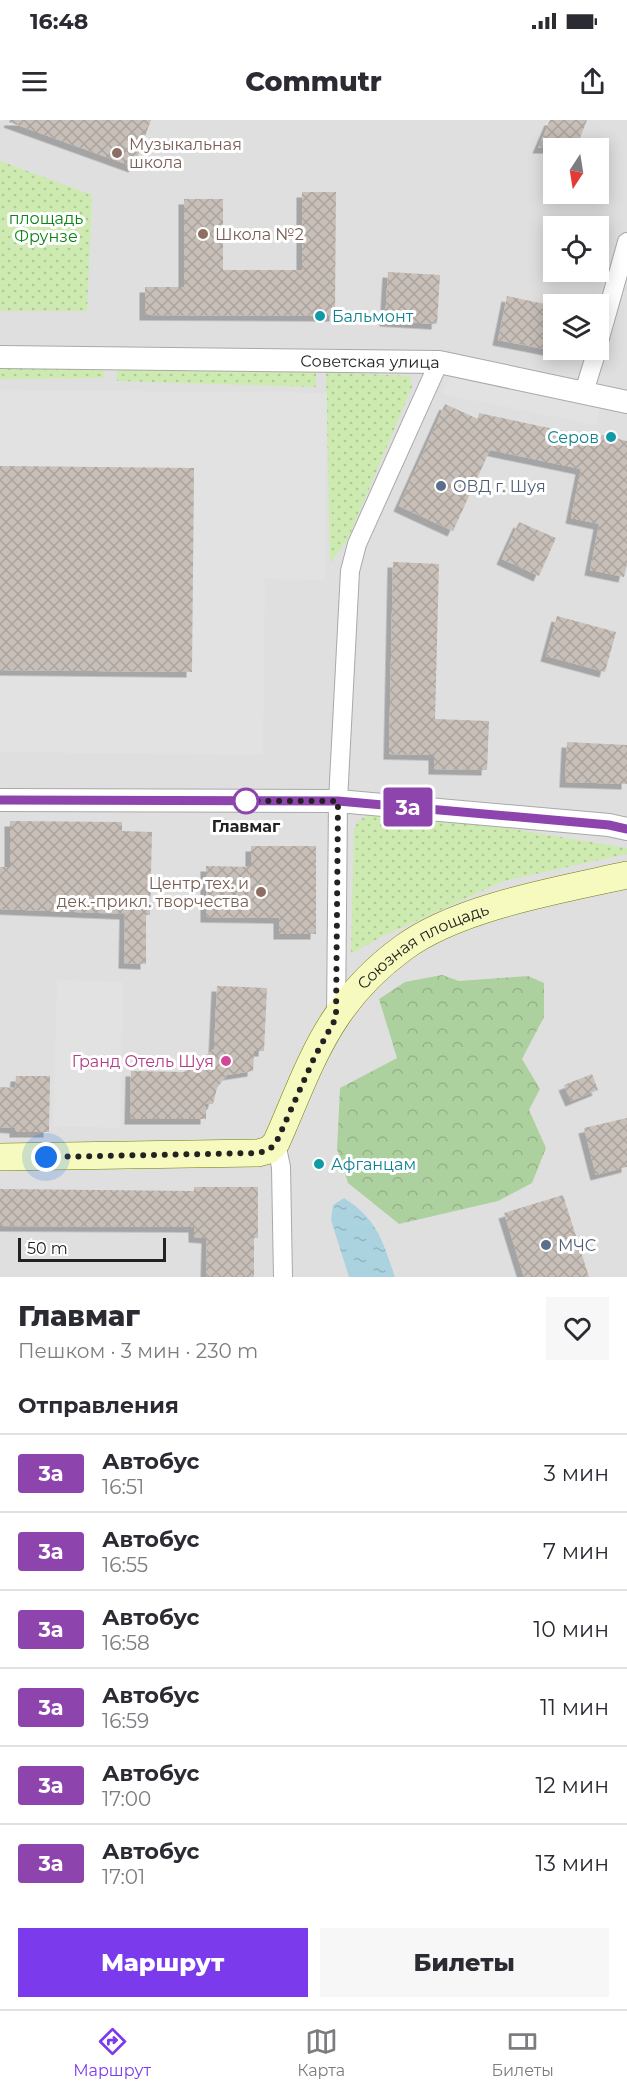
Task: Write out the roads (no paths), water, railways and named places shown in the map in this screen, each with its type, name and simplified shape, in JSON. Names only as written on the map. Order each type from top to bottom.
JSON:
[{"type":"main road","name":"Союзная площадь","points":[[276,1143],[315,1056],[336,1018],[357,988],[405,946],[446,924],[491,909],[554,891],[627,875]]},
{"type":"main road","points":[[0,1157],[258,1153],[269,1150],[276,1143]]},
{"type":"street","points":[[609,306],[627,242]]},
{"type":"street","name":"Советская улица","points":[[0,357],[439,362],[627,402]]},
{"type":"street","points":[[584,392],[594,360]]},
{"type":"street","points":[[336,1018],[338,801],[350,571],[357,544],[439,362]]},
{"type":"street","points":[[0,800],[338,801],[609,825],[627,829]]},
{"type":"street","points":[[276,1143],[281,1167],[283,1277]]},
{"type":"water","points":[[344,1198],[372,1223],[395,1277],[349,1277],[331,1220],[333,1205]]},
{"type":"place","name":"Музыкальная школа","points":[[117,153]]},
{"type":"place","name":"Школа №2","points":[[203,234]]},
{"type":"place","name":"Бальмонт","points":[[320,316]]},
{"type":"place","name":"Серов","points":[[611,437]]},
{"type":"place","name":"ОВД г. Шуя","points":[[441,486]]},
{"type":"place","name":"Главмаг","points":[[246,801]]},
{"type":"place","name":"Центр тех. и дек.-прикл. творчества","points":[[261,892]]},
{"type":"place","name":"Гранд Отель Шуя","points":[[226,1061]]},
{"type":"place","name":"Афганцам","points":[[319,1164]]},
{"type":"place","name":"МЧС","points":[[546,1245]]},
{"type":"park label","name":"площадь Фрунзе","points":[[46,227]]}]
